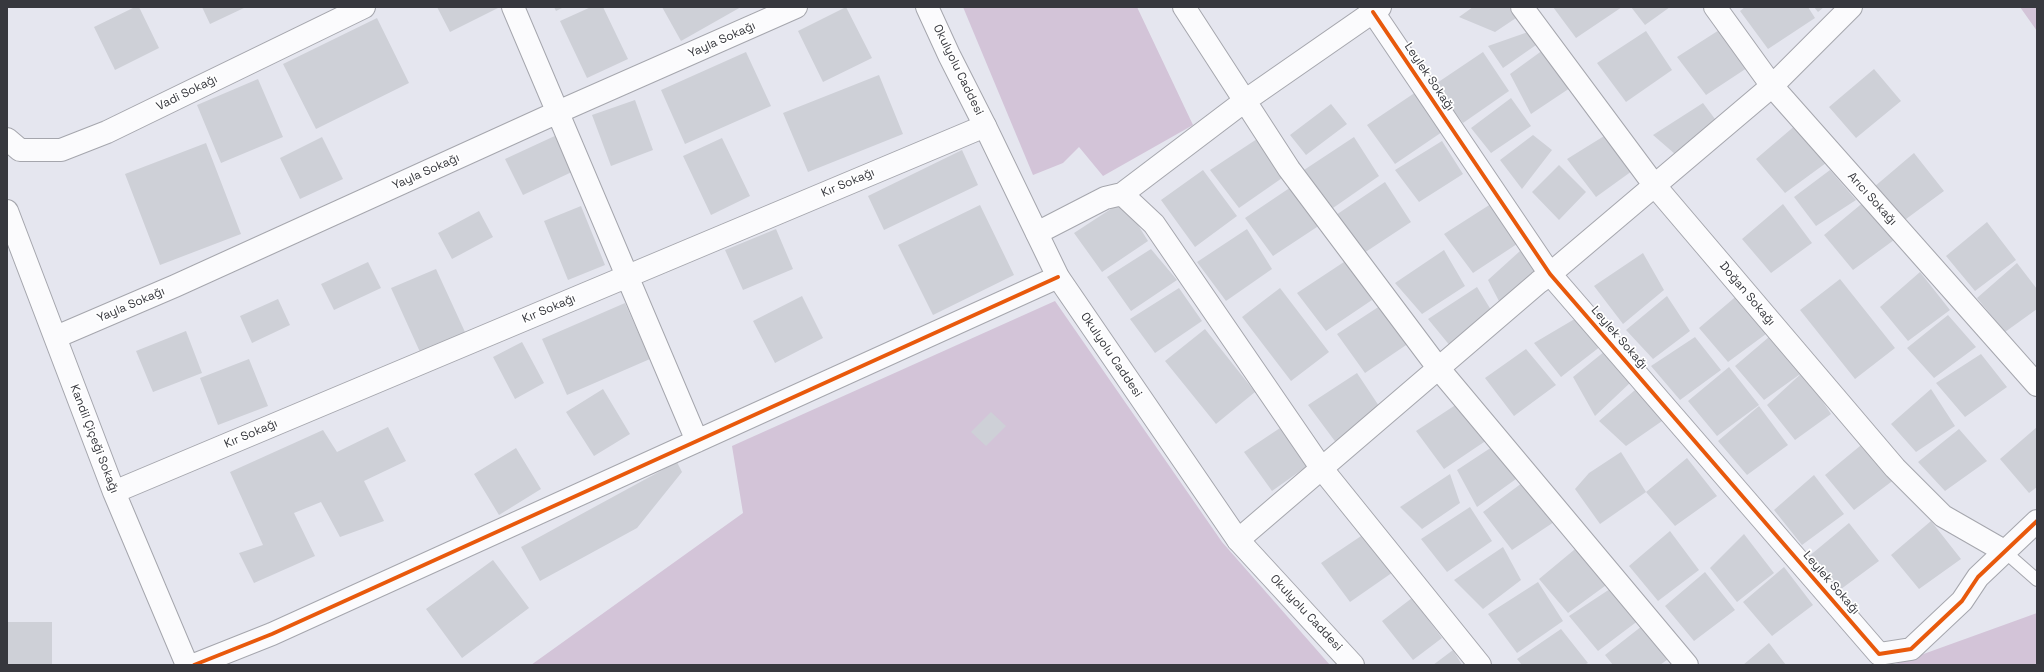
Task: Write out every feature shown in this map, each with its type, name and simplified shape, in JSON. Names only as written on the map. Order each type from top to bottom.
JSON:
[{"type":"street","name":"Vadi Sokağı","points":[[7,139],[20,150],[62,150],[107,132],[364,7]]},
{"type":"street","points":[[513,7],[697,441]]},
{"type":"street","name":"Yayla Sokağı","points":[[56,337],[175,286],[558,112],[796,7]]},
{"type":"street","name":"Okulyolu Caddesi","points":[[927,7],[1058,277],[1238,540],[1353,665]]},
{"type":"street","points":[[1184,7],[1289,168],[1439,369],[1687,665]]},
{"type":"street","name":"Doğan Sokağı","points":[[1522,7],[1655,186],[1896,468],[1943,516],[2004,551]]},
{"type":"street","name":"Arıcı Sokağı","points":[[1715,7],[1772,86],[2037,385]]},
{"type":"street","points":[[1238,540],[1539,282],[1655,186],[1772,86],[1851,7]]},
{"type":"street","points":[[1037,233],[1105,198],[1122,194],[1246,100],[1376,10]]},
{"type":"street","name":"Leylek Sokağı","points":[[1376,10],[1550,274],[1879,654],[1911,649],[1962,601],[1978,577],[2004,551]]},
{"type":"street","name":"Kır Sokağı","points":[[114,492],[985,126]]},
{"type":"street","points":[[1122,194],[1154,224],[1322,469],[1480,665]]},
{"type":"street","name":"Kandil Çiçeği Sokağı","points":[[7,211],[114,492],[187,665]]},
{"type":"street","points":[[194,665],[272,634],[1058,277]]},
{"type":"street","points":[[2004,551],[2037,521]]},
{"type":"lane","points":[[2004,551],[2037,580]]},
{"type":"shaded area","points":[[963,7],[1137,7],[1193,125],[1103,176],[1079,147],[1063,163],[1033,175]]},
{"type":"shaded area","points":[[2020,7],[2037,7],[2037,31]]},
{"type":"shaded area","points":[[1055,301],[1222,542],[1330,665],[531,665],[743,513],[732,446]]},
{"type":"shaded area","points":[[2037,613],[2037,665],[1893,665]]},
{"type":"building","points":[[135,7],[139,7],[159,48],[115,70],[94,27]]},
{"type":"building","points":[[202,7],[246,7],[210,24]]},
{"type":"building","points":[[437,7],[500,7],[450,32]]},
{"type":"building","points":[[554,7],[564,7],[556,11]]},
{"type":"building","points":[[591,7],[603,7],[628,59],[587,78],[560,21]]},
{"type":"building","points":[[662,7],[741,7],[681,41]]},
{"type":"building","points":[[846,7],[872,58],[823,82],[798,31]]},
{"type":"building","points":[[1473,7],[1509,7],[1516,18],[1495,32],[1459,17]]},
{"type":"building","points":[[1553,7],[1622,7],[1576,38]]},
{"type":"building","points":[[1631,7],[1670,7],[1645,25]]},
{"type":"building","points":[[1745,7],[1808,7],[1815,18],[1768,49],[1740,11]]},
{"type":"building","points":[[1814,7],[1824,7],[1818,12]]},
{"type":"building","points":[[377,18],[409,83],[316,129],[283,64]]},
{"type":"building","points":[[1727,25],[1753,64],[1706,95],[1677,57]]},
{"type":"building","points":[[1646,31],[1672,70],[1626,102],[1597,63]]},
{"type":"building","points":[[1528,32],[1536,45],[1503,68],[1488,46]]},
{"type":"building","points":[[1543,50],[1570,88],[1531,114],[1510,74]]},
{"type":"building","points":[[746,52],[771,106],[685,144],[661,90]]},
{"type":"building","points":[[1483,52],[1509,91],[1463,123],[1434,85]]},
{"type":"building","points":[[1874,69],[1901,101],[1856,138],[1829,107]]},
{"type":"building","points":[[879,75],[903,134],[808,172],[783,113]]},
{"type":"building","points":[[258,79],[283,137],[221,163],[197,105]]},
{"type":"building","points":[[1416,92],[1442,132],[1395,164],[1367,125]]},
{"type":"building","points":[[1511,98],[1531,126],[1491,153],[1471,128]]},
{"type":"building","points":[[635,100],[653,150],[611,166],[592,115]]},
{"type":"building","points":[[1703,103],[1715,119],[1675,154],[1653,135]]},
{"type":"building","points":[[1331,104],[1347,124],[1306,155],[1290,135]]},
{"type":"building","points":[[1797,124],[1826,163],[1785,193],[1756,159]]},
{"type":"building","points":[[1609,133],[1632,171],[1596,197],[1567,159]]},
{"type":"building","points":[[559,134],[576,170],[523,195],[505,159]]},
{"type":"building","points":[[1533,135],[1552,150],[1522,189],[1500,160]]},
{"type":"building","points":[[322,137],[343,179],[300,199],[280,158]]},
{"type":"building","points":[[1260,137],[1285,176],[1239,208],[1210,170]]},
{"type":"building","points":[[1354,137],[1379,176],[1333,208],[1304,170]]},
{"type":"building","points":[[722,138],[750,196],[711,215],[683,156]]},
{"type":"building","points":[[1442,141],[1463,174],[1419,202],[1395,170]]},
{"type":"building","points":[[206,143],[241,234],[160,265],[125,174]]},
{"type":"building","points":[[962,150],[978,185],[884,230],[868,196]]},
{"type":"building","points":[[1914,153],[1944,191],[1902,222],[1874,187]]},
{"type":"building","points":[[1559,165],[1586,192],[1559,220],[1532,192]]},
{"type":"building","points":[[1203,170],[1237,216],[1195,247],[1161,200]]},
{"type":"building","points":[[1830,170],[1856,200],[1816,226],[1794,197]]},
{"type":"building","points":[[1385,182],[1411,222],[1364,253],[1336,215]]},
{"type":"building","points":[[1294,185],[1320,225],[1273,256],[1245,218]]},
{"type":"building","points":[[1123,201],[1148,241],[1102,272],[1074,233]]},
{"type":"building","points":[[1865,201],[1894,240],[1853,270],[1824,235]]},
{"type":"building","points":[[1494,202],[1520,242],[1473,273],[1444,234]]},
{"type":"building","points":[[1783,204],[1812,243],[1771,273],[1742,239]]},
{"type":"building","points":[[980,205],[1014,275],[933,315],[898,245]]},
{"type":"building","points":[[581,206],[605,265],[568,280],[544,221]]},
{"type":"building","points":[[479,211],[493,237],[452,259],[438,233]]},
{"type":"building","points":[[1987,222],[2016,260],[1975,291],[1946,256]]},
{"type":"building","points":[[776,229],[793,269],[743,290],[725,250]]},
{"type":"building","points":[[1247,229],[1272,269],[1226,301],[1197,262]]},
{"type":"building","points":[[1151,249],[1177,280],[1131,311],[1107,277]]},
{"type":"building","points":[[1444,250],[1465,286],[1422,314],[1395,283]]},
{"type":"building","points":[[1520,251],[1538,269],[1500,303],[1488,280]]},
{"type":"building","points":[[1643,253],[1664,290],[1623,324],[1594,286]]},
{"type":"building","points":[[1347,260],[1372,300],[1326,331],[1297,293]]},
{"type":"building","points":[[368,262],[381,288],[334,310],[321,284]]},
{"type":"building","points":[[2017,263],[2037,289],[2037,309],[2005,332],[1977,298]]},
{"type":"building","points":[[436,269],[465,332],[420,352],[391,288]]},
{"type":"building","points":[[1920,272],[1950,310],[1908,341],[1880,307]]},
{"type":"building","points":[[1840,279],[1895,348],[1855,379],[1800,310]]},
{"type":"building","points":[[1477,287],[1491,310],[1451,347],[1428,319]]},
{"type":"building","points":[[1179,288],[1202,321],[1155,353],[1130,319]]},
{"type":"building","points":[[1280,288],[1329,352],[1291,381],[1242,317]]},
{"type":"building","points":[[1740,293],[1770,331],[1728,362],[1699,328]]},
{"type":"building","points":[[802,296],[823,338],[775,363],[753,321]]},
{"type":"building","points":[[1667,296],[1690,331],[1653,359],[1626,330]]},
{"type":"building","points":[[278,299],[290,325],[252,343],[240,316]]},
{"type":"building","points":[[1386,302],[1412,341],[1365,373],[1337,334]]},
{"type":"building","points":[[625,303],[650,359],[567,395],[542,339]]},
{"type":"building","points":[[1948,315],[1976,347],[1934,378],[1907,348]]},
{"type":"building","points":[[1578,317],[1601,346],[1561,377],[1534,343]]},
{"type":"building","points":[[1205,329],[1255,392],[1216,424],[1165,361]]},
{"type":"building","points":[[186,331],[202,373],[153,392],[136,351]]},
{"type":"building","points":[[1776,331],[1831,414],[1795,440],[1767,405],[1803,372],[1764,400],[1735,366]]},
{"type":"building","points":[[1695,337],[1721,370],[1680,400],[1651,366]]},
{"type":"building","points":[[522,342],[544,383],[515,399],[493,357]]},
{"type":"building","points":[[1526,349],[1556,385],[1514,416],[1485,378]]},
{"type":"building","points":[[1605,351],[1632,381],[1595,416],[1573,377]]},
{"type":"building","points":[[1981,354],[2007,387],[1965,417],[1936,383]]},
{"type":"building","points":[[249,359],[268,406],[218,425],[200,378]]},
{"type":"building","points":[[1729,367],[1759,405],[1717,436],[1688,401]]},
{"type":"building","points":[[1357,373],[1383,412],[1337,444],[1308,405]]},
{"type":"building","points":[[603,389],[630,434],[594,456],[566,412]]},
{"type":"building","points":[[1931,389],[1955,426],[1916,452],[1891,424]]},
{"type":"building","points":[[1635,390],[1665,419],[1626,446],[1599,421]]},
{"type":"building","points":[[1457,404],[1487,440],[1444,469],[1416,431]]},
{"type":"building","points":[[1759,406],[1788,445],[1747,475],[1718,441]]},
{"type":"building","points":[[991,412],[1006,426],[986,446],[971,432]]},
{"type":"building","points":[[1283,426],[1310,464],[1272,491],[1244,452]]},
{"type":"building","points":[[388,427],[406,461],[364,481],[384,521],[340,537],[321,502],[294,513],[315,556],[254,583],[239,553],[263,545],[230,472],[323,430],[337,452]]},
{"type":"building","points":[[2037,427],[2037,487],[2029,493],[2000,459]]},
{"type":"building","points":[[1959,429],[1987,461],[1945,491],[1918,462]]},
{"type":"building","points":[[1866,441],[1895,479],[1854,510],[1825,475]]},
{"type":"building","points":[[1492,447],[1516,479],[1477,507],[1457,470]]},
{"type":"building","points":[[516,448],[541,489],[499,515],[474,474]]},
{"type":"building","points":[[1621,452],[1646,492],[1600,524],[1575,489],[1589,473]]},
{"type":"building","points":[[1687,458],[1717,496],[1675,526],[1646,492]]},
{"type":"building","points":[[677,462],[682,472],[637,528],[540,581],[521,547]]},
{"type":"building","points":[[1450,474],[1460,503],[1422,529],[1400,507]]},
{"type":"building","points":[[1814,475],[1844,514],[1802,545],[1774,510]]},
{"type":"building","points":[[1522,483],[1554,522],[1512,550],[1483,512]]},
{"type":"building","points":[[1470,507],[1492,541],[1447,572],[1421,539]]},
{"type":"building","points":[[1931,521],[1961,559],[1919,589],[1891,555]]},
{"type":"building","points":[[1849,523],[1879,561],[1837,592],[1808,557]]},
{"type":"building","points":[[1370,530],[1396,570],[1350,602],[1321,563]]},
{"type":"building","points":[[1670,531],[1699,570],[1658,601],[1629,566]]},
{"type":"building","points":[[1744,534],[1774,573],[1737,602],[1710,568]]},
{"type":"building","points":[[1580,545],[1609,583],[1568,613],[1539,579]]},
{"type":"building","points":[[1503,547],[1521,580],[1483,609],[1454,580]]},
{"type":"building","points":[[493,560],[529,608],[462,658],[426,609]]},
{"type":"building","points":[[1784,567],[1813,605],[1772,636],[1743,602]]},
{"type":"building","points":[[1705,572],[1735,610],[1694,641],[1665,606]]},
{"type":"building","points":[[1538,582],[1563,621],[1517,653],[1488,614]]},
{"type":"building","points":[[1613,587],[1639,620],[1598,651],[1569,616]]},
{"type":"building","points":[[1412,598],[1442,638],[1413,660],[1382,621]]},
{"type":"building","points":[[7,622],[52,622],[52,665],[7,665]]},
{"type":"building","points":[[1642,626],[1671,657],[1660,665],[1613,665],[1605,655]]},
{"type":"building","points":[[1561,629],[1588,663],[1584,665],[1522,665],[1517,659]]},
{"type":"building","points":[[1769,643],[1786,665],[1743,665]]},
{"type":"building","points":[[1453,650],[1462,665],[1433,665]]},
{"type":"cycle path","points":[[1373,12],[1550,274],[1879,654],[1911,649],[1962,601],[1978,577],[2037,521]]},
{"type":"cycle path","points":[[194,665],[272,634],[1058,277]]}]
